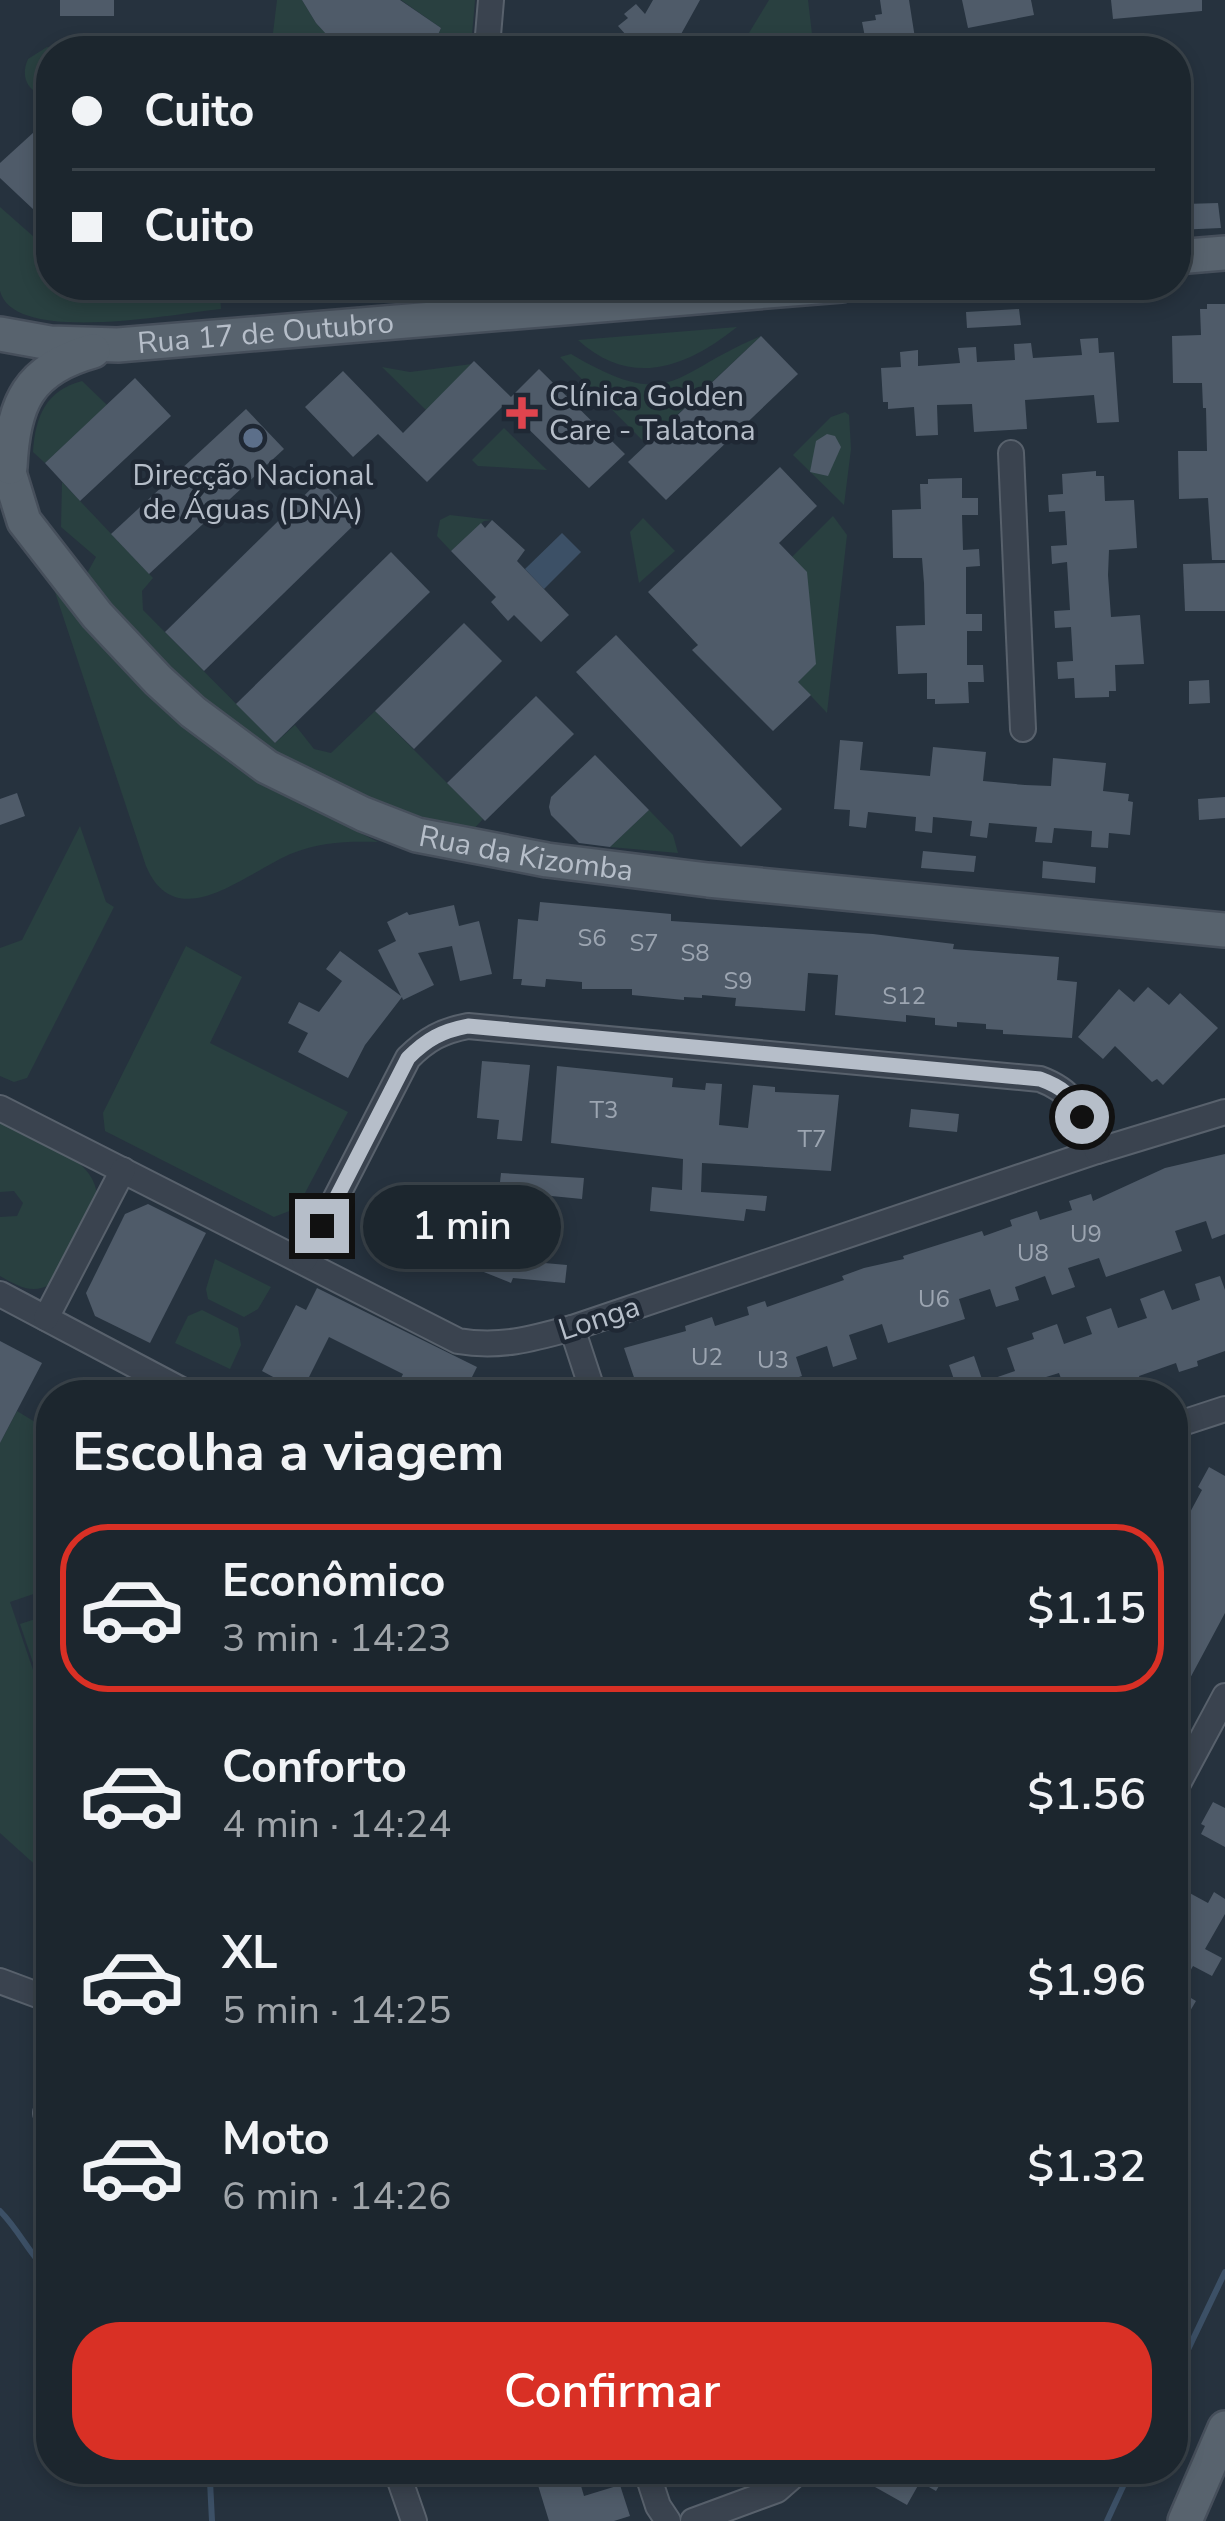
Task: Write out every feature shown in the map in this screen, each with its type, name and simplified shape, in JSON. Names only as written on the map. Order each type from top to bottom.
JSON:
[{"type":"main road","points":[[1191,256],[1225,253]]},
{"type":"main road","name":"Rua 17 de Outubro","points":[[118,345],[661,300]]},
{"type":"main road","points":[[0,334],[50,344],[118,345]]},
{"type":"main road","points":[[5,459],[21,401],[34,385],[62,360],[118,345]]},
{"type":"main road","name":"Rua da Kizomba","points":[[5,459],[24,521],[51,559],[158,680],[193,712],[267,767],[307,789],[417,835],[547,860],[708,880],[1225,931]]},
{"type":"main road","points":[[1185,2521],[1222,2434]]},
{"type":"street","points":[[488,36],[491,0]]},
{"type":"street","points":[[1011,453],[1023,729]]},
{"type":"street","points":[[304,1260],[408,1058],[444,1030],[468,1026],[1040,1079],[1061,1087],[1075,1100],[1097,1151]]},
{"type":"street","name":"Longa","points":[[0,1108],[458,1341],[511,1345],[1225,1112]]},
{"type":"street","points":[[46,1318],[123,1170]]},
{"type":"street","points":[[0,1294],[163,1380]]},
{"type":"street","points":[[572,1328],[589,1380]]},
{"type":"street","points":[[1188,1421],[1225,1409]]},
{"type":"street","points":[[1188,1765],[1225,1696]]},
{"type":"street","points":[[0,1982],[36,1995]]},
{"type":"street","points":[[1222,2434],[1218,2459],[1225,2485]]},
{"type":"street","points":[[401,2484],[414,2521]]},
{"type":"street","points":[[651,2484],[668,2521]]},
{"type":"street","points":[[693,2521],[785,2484]]},
{"type":"green space","points":[[277,0],[302,0],[328,36],[271,36]]},
{"type":"green space","points":[[401,0],[475,0],[472,36],[438,36],[441,28]]},
{"type":"green space","points":[[769,0],[808,0],[812,36],[747,36]]},
{"type":"green space","points":[[36,54],[36,91],[26,79],[28,59]]},
{"type":"green space","points":[[0,207],[36,239],[36,300],[220,300],[221,309],[136,320],[65,322],[34,318],[12,308],[0,291]]},
{"type":"green space","points":[[737,327],[699,353],[659,367],[619,364],[578,340]]},
{"type":"green space","points":[[761,336],[646,444],[560,357],[571,354],[631,382],[652,384],[688,374]]},
{"type":"green space","points":[[472,364],[426,410],[382,367],[410,372]]},
{"type":"green space","points":[[82,381],[107,405],[45,463],[33,452],[40,417],[59,391]]},
{"type":"green space","points":[[845,412],[851,449],[844,505],[793,455],[831,417]]},
{"type":"green space","points":[[504,428],[547,470],[478,466],[472,460]]},
{"type":"green space","points":[[62,482],[153,578],[142,591],[143,610],[275,743],[295,725],[314,749],[331,753],[375,711],[483,819],[471,832],[366,800],[265,748],[206,705],[85,577],[96,557],[61,527]]},
{"type":"green space","points":[[450,515],[492,520],[484,521],[451,551],[437,536],[440,520]]},
{"type":"green space","points":[[833,516],[847,535],[827,713],[798,682],[809,670],[792,557]]},
{"type":"green space","points":[[643,518],[675,551],[639,583],[630,532]]},
{"type":"green space","points":[[47,568],[174,716],[267,786],[378,842],[303,849],[235,884],[195,898],[176,897],[159,887],[146,866]]},
{"type":"green space","points":[[649,810],[673,835],[678,853],[610,847]]},
{"type":"green space","points":[[80,826],[106,902],[114,907],[27,1078],[14,1082],[0,1076],[0,948],[22,940]]},
{"type":"green space","points":[[186,946],[242,977],[210,1043],[348,1112],[297,1208],[274,1217],[105,1131],[103,1113]]},
{"type":"green space","points":[[0,1122],[73,1159],[93,1181],[97,1195],[51,1284],[38,1289],[0,1276],[0,1217],[17,1216],[23,1203],[14,1191],[0,1192]]},
{"type":"green space","points":[[215,1259],[271,1287],[258,1309],[244,1317],[208,1299],[206,1289]]},
{"type":"green space","points":[[202,1310],[238,1328],[241,1345],[230,1369],[175,1343],[188,1316]]},
{"type":"green space","points":[[17,1411],[35,1422],[36,1593],[10,1602],[36,1679],[36,1865],[0,1833],[0,1443]]},
{"type":"green space","points":[[36,1619],[36,1671],[20,1624]]},
{"type":"water","points":[[562,533],[581,552],[544,589],[525,569]]},
{"type":"building","points":[[60,0],[114,0],[114,16],[60,16]]},
{"type":"building","points":[[302,0],[400,0],[441,28],[438,36],[328,36]]},
{"type":"building","points":[[653,0],[700,0],[680,36],[627,36],[618,26],[636,4],[645,14]]},
{"type":"building","points":[[880,0],[909,0],[915,36],[865,36],[862,22],[882,14]]},
{"type":"building","points":[[962,0],[1031,0],[1034,15],[968,28]]},
{"type":"building","points":[[1111,0],[1202,0],[1202,11],[1113,19]]},
{"type":"building","points":[[36,134],[36,212],[0,178],[0,163]]},
{"type":"building","points":[[1218,203],[1221,228],[1191,229],[1191,204]]},
{"type":"building","points":[[1207,304],[1225,304],[1225,560],[1212,560],[1208,498],[1179,499],[1178,451],[1207,451],[1206,408],[1202,383],[1173,383],[1172,336],[1201,335],[1200,309],[1207,309]]},
{"type":"building","points":[[1019,309],[1021,325],[967,328],[966,312]]},
{"type":"building","points":[[761,336],[798,374],[666,500],[628,462]]},
{"type":"building","points":[[1098,338],[1099,353],[1114,352],[1119,422],[1097,423],[1094,395],[1025,400],[1027,429],[974,432],[972,404],[937,405],[938,435],[916,436],[914,407],[888,409],[888,402],[883,402],[881,368],[901,367],[900,352],[918,350],[918,366],[960,363],[958,348],[976,347],[977,362],[1015,360],[1014,344],[1031,343],[1033,358],[1082,355],[1080,339]]},
{"type":"building","points":[[474,361],[511,397],[539,369],[625,454],[589,488],[504,405],[427,482],[378,434],[353,457],[305,407],[343,371],[403,433]]},
{"type":"building","points":[[135,378],[171,416],[80,501],[45,463]]},
{"type":"building","points":[[246,409],[284,449],[149,574],[111,534]]},
{"type":"building","points":[[827,434],[835,436],[841,447],[828,476],[810,472],[816,441]]},
{"type":"building","points":[[780,467],[817,506],[779,543],[807,572],[816,664],[798,682],[811,695],[773,731],[692,650],[698,645],[648,592]]},
{"type":"building","points":[[1096,471],[1096,476],[1104,476],[1105,501],[1134,500],[1137,548],[1109,550],[1108,575],[1111,617],[1140,615],[1144,664],[1115,665],[1116,691],[1109,691],[1109,697],[1075,698],[1074,678],[1058,679],[1057,662],[1073,661],[1071,627],[1055,628],[1054,611],[1070,610],[1067,562],[1052,564],[1051,546],[1067,545],[1065,511],[1049,512],[1048,495],[1063,494],[1062,474]]},
{"type":"building","points":[[962,478],[962,498],[978,498],[978,515],[962,515],[963,550],[979,549],[980,566],[966,567],[966,614],[982,614],[982,631],[967,631],[967,665],[983,665],[984,682],[968,682],[969,703],[935,704],[935,699],[927,699],[927,673],[898,674],[896,626],[925,625],[924,583],[922,558],[893,558],[892,510],[921,509],[920,484],[928,484],[928,479]]},
{"type":"building","points":[[320,480],[359,520],[204,671],[165,632]]},
{"type":"building","points":[[492,520],[525,550],[517,561],[569,615],[541,642],[514,615],[508,621],[491,602],[496,597],[451,551],[481,523],[485,528]]},
{"type":"building","points":[[391,552],[430,592],[275,743],[236,704]]},
{"type":"building","points":[[1225,563],[1225,611],[1185,611],[1183,564]]},
{"type":"building","points":[[464,623],[502,661],[414,749],[375,711]]},
{"type":"building","points":[[616,635],[782,809],[741,847],[576,672]]},
{"type":"building","points":[[1209,680],[1210,703],[1189,704],[1189,681]]},
{"type":"building","points":[[536,696],[574,734],[485,821],[447,783]]},
{"type":"building","points":[[840,740],[863,742],[860,770],[930,776],[933,747],[986,752],[983,781],[1025,785],[1051,786],[1053,758],[1106,763],[1103,791],[1129,794],[1128,801],[1133,802],[1130,835],[1109,833],[1108,848],[1091,847],[1092,831],[1054,828],[1052,843],[1035,842],[1037,827],[989,823],[987,838],[970,836],[972,821],[933,817],[932,833],[915,831],[916,817],[868,812],[866,828],[849,826],[850,810],[834,809]]},
{"type":"building","points":[[595,755],[649,810],[610,847],[579,843],[549,807],[551,797]]},
{"type":"building","points":[[17,793],[25,816],[0,825],[0,799]]},
{"type":"building","points":[[1225,797],[1225,818],[1199,820],[1198,799]]},
{"type":"building","points":[[923,851],[976,856],[974,872],[921,868]]},
{"type":"building","points":[[1043,861],[1096,867],[1095,883],[1042,878]]},
{"type":"building","points":[[540,902],[671,914],[671,921],[873,934],[954,944],[953,949],[1059,957],[1057,980],[1077,982],[1072,1038],[1003,1034],[1003,1030],[986,1029],[986,1024],[935,1025],[935,1018],[906,1015],[906,1022],[835,1015],[838,975],[808,973],[805,1011],[735,1006],[736,998],[702,995],[684,1000],[632,995],[632,989],[582,989],[582,982],[546,979],[545,987],[521,985],[522,979],[513,979],[518,919],[538,921]]},
{"type":"building","points":[[454,905],[459,926],[479,921],[492,974],[460,981],[452,946],[418,953],[434,985],[402,997],[365,1045],[348,1078],[298,1052],[308,1033],[288,1023],[299,1002],[319,1012],[342,981],[326,969],[340,951],[401,996],[378,950],[396,941],[387,922],[407,912]]},
{"type":"building","points":[[1148,987],[1169,1005],[1180,993],[1218,1028],[1163,1085],[1157,1079],[1152,1082],[1115,1046],[1103,1059],[1078,1037],[1119,989],[1134,1002]]},
{"type":"building","points":[[482,1061],[530,1065],[522,1141],[497,1139],[499,1120],[477,1118]]},
{"type":"building","points":[[557,1066],[673,1078],[672,1087],[705,1090],[706,1083],[722,1084],[719,1125],[748,1128],[753,1085],[775,1087],[775,1092],[839,1095],[831,1171],[702,1163],[701,1192],[767,1196],[765,1211],[746,1209],[744,1221],[650,1211],[652,1187],[682,1190],[683,1159],[551,1143]]},
{"type":"building","points":[[911,1109],[959,1114],[957,1132],[909,1127]]},
{"type":"building","points":[[1225,1154],[1225,1234],[1212,1239],[1206,1221],[1175,1231],[1182,1251],[1106,1277],[1099,1258],[1068,1268],[1075,1287],[1052,1295],[1045,1276],[1015,1287],[1019,1300],[996,1307],[990,1289],[959,1299],[965,1319],[888,1343],[882,1324],[849,1335],[857,1359],[833,1367],[827,1346],[796,1357],[802,1376],[789,1380],[635,1380],[624,1348],[686,1331],[685,1326],[712,1317],[715,1326],[749,1315],[747,1307],[765,1301],[767,1307],[844,1280],[842,1276],[864,1268],[982,1231],[984,1236],[1037,1211],[1040,1220],[1072,1210],[1069,1201],[1091,1194],[1093,1201],[1165,1168]]},
{"type":"building","points":[[501,1173],[584,1178],[582,1199],[499,1191]]},
{"type":"building","points":[[148,1204],[206,1233],[150,1343],[95,1316],[86,1293],[125,1214]]},
{"type":"building","points":[[480,1234],[522,1261],[567,1265],[565,1283],[513,1278],[511,1283],[464,1264]]},
{"type":"building","points":[[1220,1276],[1225,1290],[1225,1351],[1197,1361],[1198,1366],[1179,1372],[1176,1363],[1139,1376],[1140,1380],[1062,1380],[1059,1373],[1036,1380],[989,1380],[1015,1371],[1007,1348],[1034,1339],[1032,1333],[1057,1324],[1064,1344],[1092,1334],[1086,1317],[1111,1308],[1118,1328],[1147,1318],[1140,1299],[1164,1290],[1172,1310],[1200,1300],[1195,1284]]},
{"type":"building","points":[[317,1288],[477,1367],[470,1380],[400,1380],[403,1374],[329,1337],[310,1380],[274,1380],[262,1371],[296,1305],[306,1310]]},
{"type":"building","points":[[0,1341],[42,1363],[0,1443]]},
{"type":"building","points":[[974,1356],[982,1380],[954,1380],[949,1365]]},
{"type":"building","points":[[1209,1467],[1225,1476],[1225,1613],[1188,1682],[1188,1516],[1202,1490],[1198,1487]]},
{"type":"building","points":[[1213,1802],[1225,1808],[1225,1847],[1201,1834]]},
{"type":"building","points":[[1188,1892],[1208,1903],[1214,1892],[1225,1899],[1225,1914],[1205,1949],[1222,1958],[1212,1976],[1193,1966],[1188,1975]]},
{"type":"building","points":[[538,2484],[580,2484],[584,2496],[620,2485],[630,2516],[614,2521],[549,2521]]},
{"type":"building","points":[[870,2484],[919,2484],[907,2505]]},
{"type":"waterway","points":[[0,2211],[36,2259]]},
{"type":"waterway","points":[[1188,2350],[1225,2272]]},
{"type":"waterway","points":[[210,2484],[212,2521]]},
{"type":"waterway","points":[[1107,2521],[1124,2484]]},
{"type":"place","name":"Clínica Golden Care - Talatona","points":[[522,413]]},
{"type":"place","name":"Direcção Nacional de Águas (DNA)","points":[[253,438]]},
{"type":"route","points":[[322,1226],[408,1058],[444,1030],[468,1026],[1040,1079],[1061,1087],[1075,1100],[1082,1117]]}]
